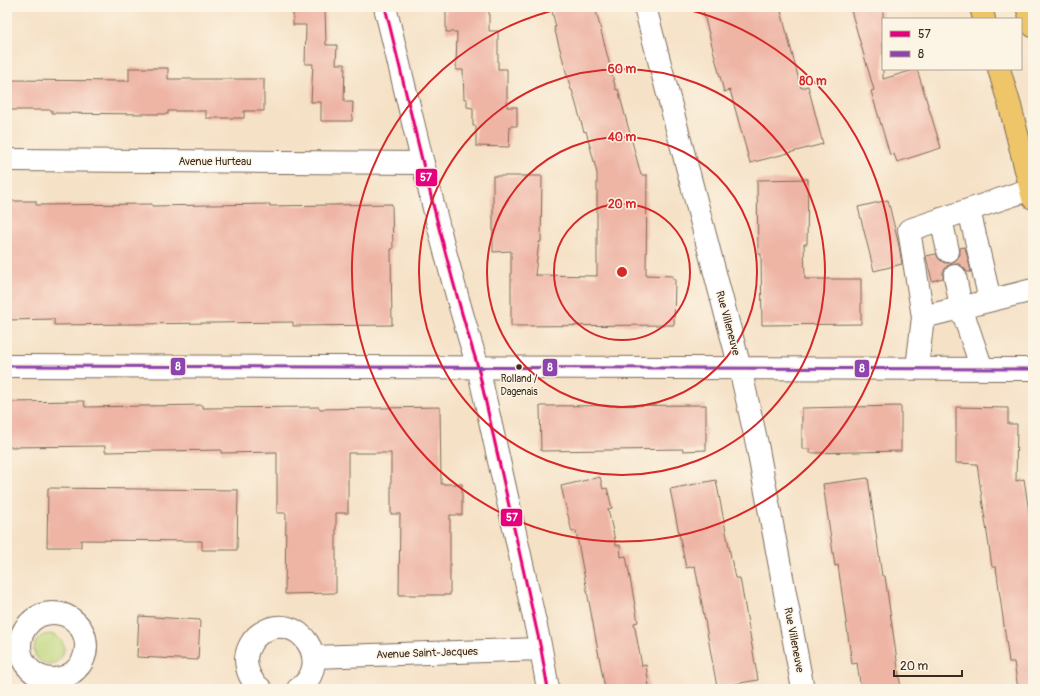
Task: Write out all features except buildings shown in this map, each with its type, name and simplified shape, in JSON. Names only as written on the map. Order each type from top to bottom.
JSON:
[{"type":"main road","points":[[981,7],[984,18]]},
{"type":"main road","points":[[1027,7],[1033,26]]},
{"type":"main road","points":[[999,70],[1032,194]]},
{"type":"street","points":[[385,7],[466,330],[478,367],[541,649],[548,689]]},
{"type":"street","name":"Rue Villeneuve","points":[[645,7],[740,368],[758,444],[803,689]]},
{"type":"street","name":"Avenue Hurteau","points":[[7,160],[423,163]]},
{"type":"street","points":[[917,368],[923,317],[909,230],[969,210],[1032,194]]},
{"type":"street","points":[[969,210],[990,300]]},
{"type":"street","points":[[941,219],[948,251]]},
{"type":"street","points":[[955,276],[961,307],[982,369]]},
{"type":"street","points":[[923,317],[1033,290]]},
{"type":"street","points":[[7,366],[1033,369]]},
{"type":"street","points":[[261,689],[250,677],[246,665],[246,655],[250,644],[256,636],[266,630],[276,627],[286,627],[297,631],[305,638],[311,647],[314,657],[313,669],[308,680],[298,689]]},
{"type":"street","name":"Avenue Saint-Jacques","points":[[314,657],[541,649]]},
{"type":"green space","points":[[49,634],[60,638],[64,649],[60,660],[49,664],[38,660],[34,649],[38,638]]},
{"type":"transit line","name":"57","points":[[385,7],[440,233],[478,367],[541,649],[548,689]]},
{"type":"transit line","name":"8","points":[[7,366],[1033,369]]},
{"type":"place","name":"Rolland / Dagenais","points":[[519,367]]}]
